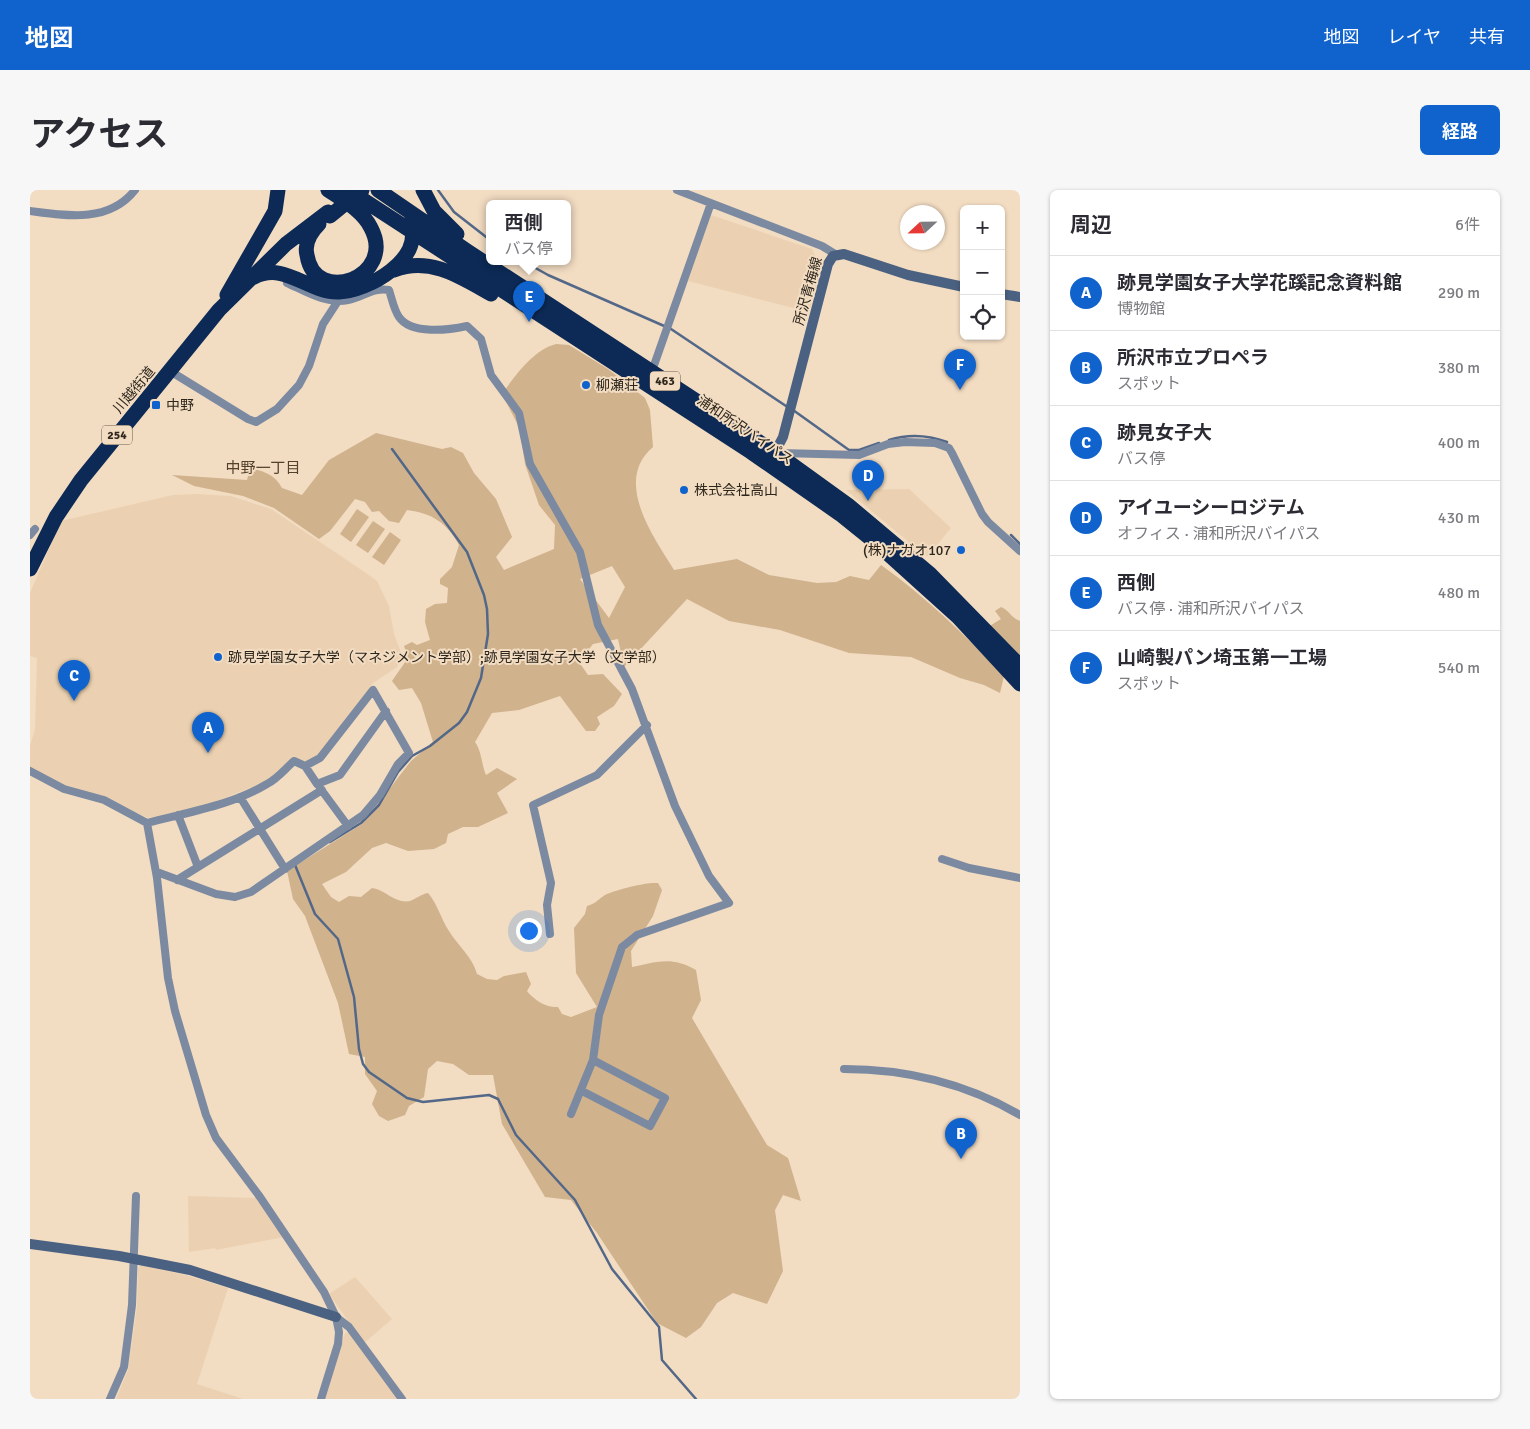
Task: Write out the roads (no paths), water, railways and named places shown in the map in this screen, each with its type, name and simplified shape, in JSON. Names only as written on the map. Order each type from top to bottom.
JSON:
[{"type":"highway","points":[[222,306],[275,211],[278,190]]},
{"type":"highway","points":[[328,190],[362,216],[375,237],[376,249],[373,260],[359,277],[346,282],[333,282],[321,277],[311,268],[306,250],[311,234],[328,212],[362,190]]},
{"type":"highway","name":"川越街道","points":[[30,569],[34,548],[81,480],[222,306],[268,254],[328,212],[348,190]]},
{"type":"highway","name":"浦和所沢バイパス","points":[[348,190],[371,197],[412,232],[600,354],[848,505],[930,574],[1020,666]]},
{"type":"highway","points":[[355,190],[371,197]]},
{"type":"highway","name":"川越街道","points":[[222,306],[286,244],[355,190]]},
{"type":"highway","name":"浦和所沢バイパス","points":[[378,190],[486,262]]},
{"type":"highway","points":[[394,190],[486,256]]},
{"type":"highway","points":[[423,190],[434,210],[460,236]]},
{"type":"highway","points":[[391,271],[408,252],[412,232]]},
{"type":"highway","points":[[250,279],[261,273],[278,271],[312,286],[338,292],[367,284],[391,271],[420,264],[444,270],[600,354]]},
{"type":"highway","name":"浦和所沢バイパス","points":[[490,265],[652,372],[772,458],[876,543],[958,617],[1020,684]]},
{"type":"highway","points":[[499,265],[555,308]]},
{"type":"main road","name":"所沢青梅線","points":[[772,458],[784,437],[828,264],[835,254],[844,254],[908,275],[960,286]]},
{"type":"main road","points":[[1005,295],[1020,297]]},
{"type":"main road","points":[[30,1244],[134,1259],[190,1270],[336,1317]]},
{"type":"street","points":[[30,211],[82,216],[101,213],[122,204],[136,190]]},
{"type":"street","points":[[676,190],[822,246],[835,254]]},
{"type":"street","points":[[652,372],[710,203]]},
{"type":"street","points":[[287,283],[318,297],[338,301],[352,299],[379,288],[389,290],[398,316],[404,322],[434,331],[467,326],[481,339],[491,375],[519,412],[533,472],[580,552],[604,638],[629,683],[647,725],[675,806],[709,876],[729,903],[629,940],[622,947],[599,1015],[595,1032],[593,1060],[572,1114]]},
{"type":"street","points":[[170,371],[248,419],[256,422],[277,409],[299,385],[323,324],[338,301]]},
{"type":"street","points":[[772,458],[859,455],[888,444],[904,442],[943,445],[952,453],[988,522],[1020,550]]},
{"type":"street","points":[[157,872],[216,894],[234,897],[251,892],[363,815],[380,795],[398,764],[409,753],[373,690],[320,758],[305,766]]},
{"type":"street","points":[[177,880],[260,829],[319,787],[340,775],[386,711]]},
{"type":"street","points":[[550,934],[547,905],[551,883],[533,806],[597,775],[647,725]]},
{"type":"street","points":[[30,771],[64,789],[104,800],[147,823],[209,809],[240,797],[269,783],[294,762],[305,766],[348,826]]},
{"type":"street","points":[[240,797],[285,869]]},
{"type":"street","points":[[178,815],[198,867]]},
{"type":"street","points":[[147,823],[157,872],[167,968],[175,1011],[206,1115],[216,1138],[260,1197],[324,1292],[336,1317],[339,1332],[338,1344],[321,1399]]},
{"type":"street","points":[[942,859],[968,868],[1020,878]]},
{"type":"street","points":[[582,1091],[650,1126],[665,1098],[593,1060]]},
{"type":"street","points":[[844,1069],[872,1069],[908,1074],[939,1082],[985,1096],[1020,1116]]},
{"type":"street","points":[[110,1399],[124,1367],[132,1305],[136,1196]]},
{"type":"street","points":[[336,1317],[349,1328],[402,1399]]},
{"type":"waterway","points":[[438,190],[454,212],[486,237]]},
{"type":"waterway","points":[[530,265],[548,275],[671,329],[789,408]]},
{"type":"waterway","points":[[793,410],[849,450],[859,450],[879,443]]},
{"type":"waterway","points":[[889,440],[918,436],[947,442]]},
{"type":"waterway","points":[[330,842],[361,823],[379,805],[398,772],[412,756],[430,746],[459,723],[467,712],[481,678],[488,634],[487,609],[484,595],[467,552],[392,449]]},
{"type":"waterway","points":[[1011,535],[1020,544]]},
{"type":"waterway","points":[[296,864],[315,914],[338,939],[354,997],[359,1049],[363,1064],[369,1072],[407,1098],[423,1102],[489,1095],[498,1099],[516,1135],[575,1200],[612,1269],[659,1327],[662,1360],[696,1399]]},
{"type":"place","name":"西側","points":[[529,322]]},
{"type":"place","name":"柳瀬荘","points":[[586,385]]},
{"type":"place","name":"山崎製パン埼玉第一工場","points":[[960,390]]},
{"type":"place","name":"中野","points":[[156,405]]},
{"type":"place","name":"株式会社高山","points":[[684,490]]},
{"type":"place","name":"アイユーシーロジテム","points":[[868,501]]},
{"type":"place","name":"(株)ナガオ107","points":[[961,550]]},
{"type":"place","name":"跡見学園女子大学（マネジメント学部）;跡見学園女子大学（文学部）","points":[[218,657]]},
{"type":"place","name":"跡見女子大","points":[[74,701]]},
{"type":"place","name":"跡見学園女子大学花蹊記念資料館","points":[[208,753]]},
{"type":"place","name":"所沢市立プロペラ","points":[[961,1159]]},
{"type":"district","name":"中野一丁目","points":[[263,468]]}]
